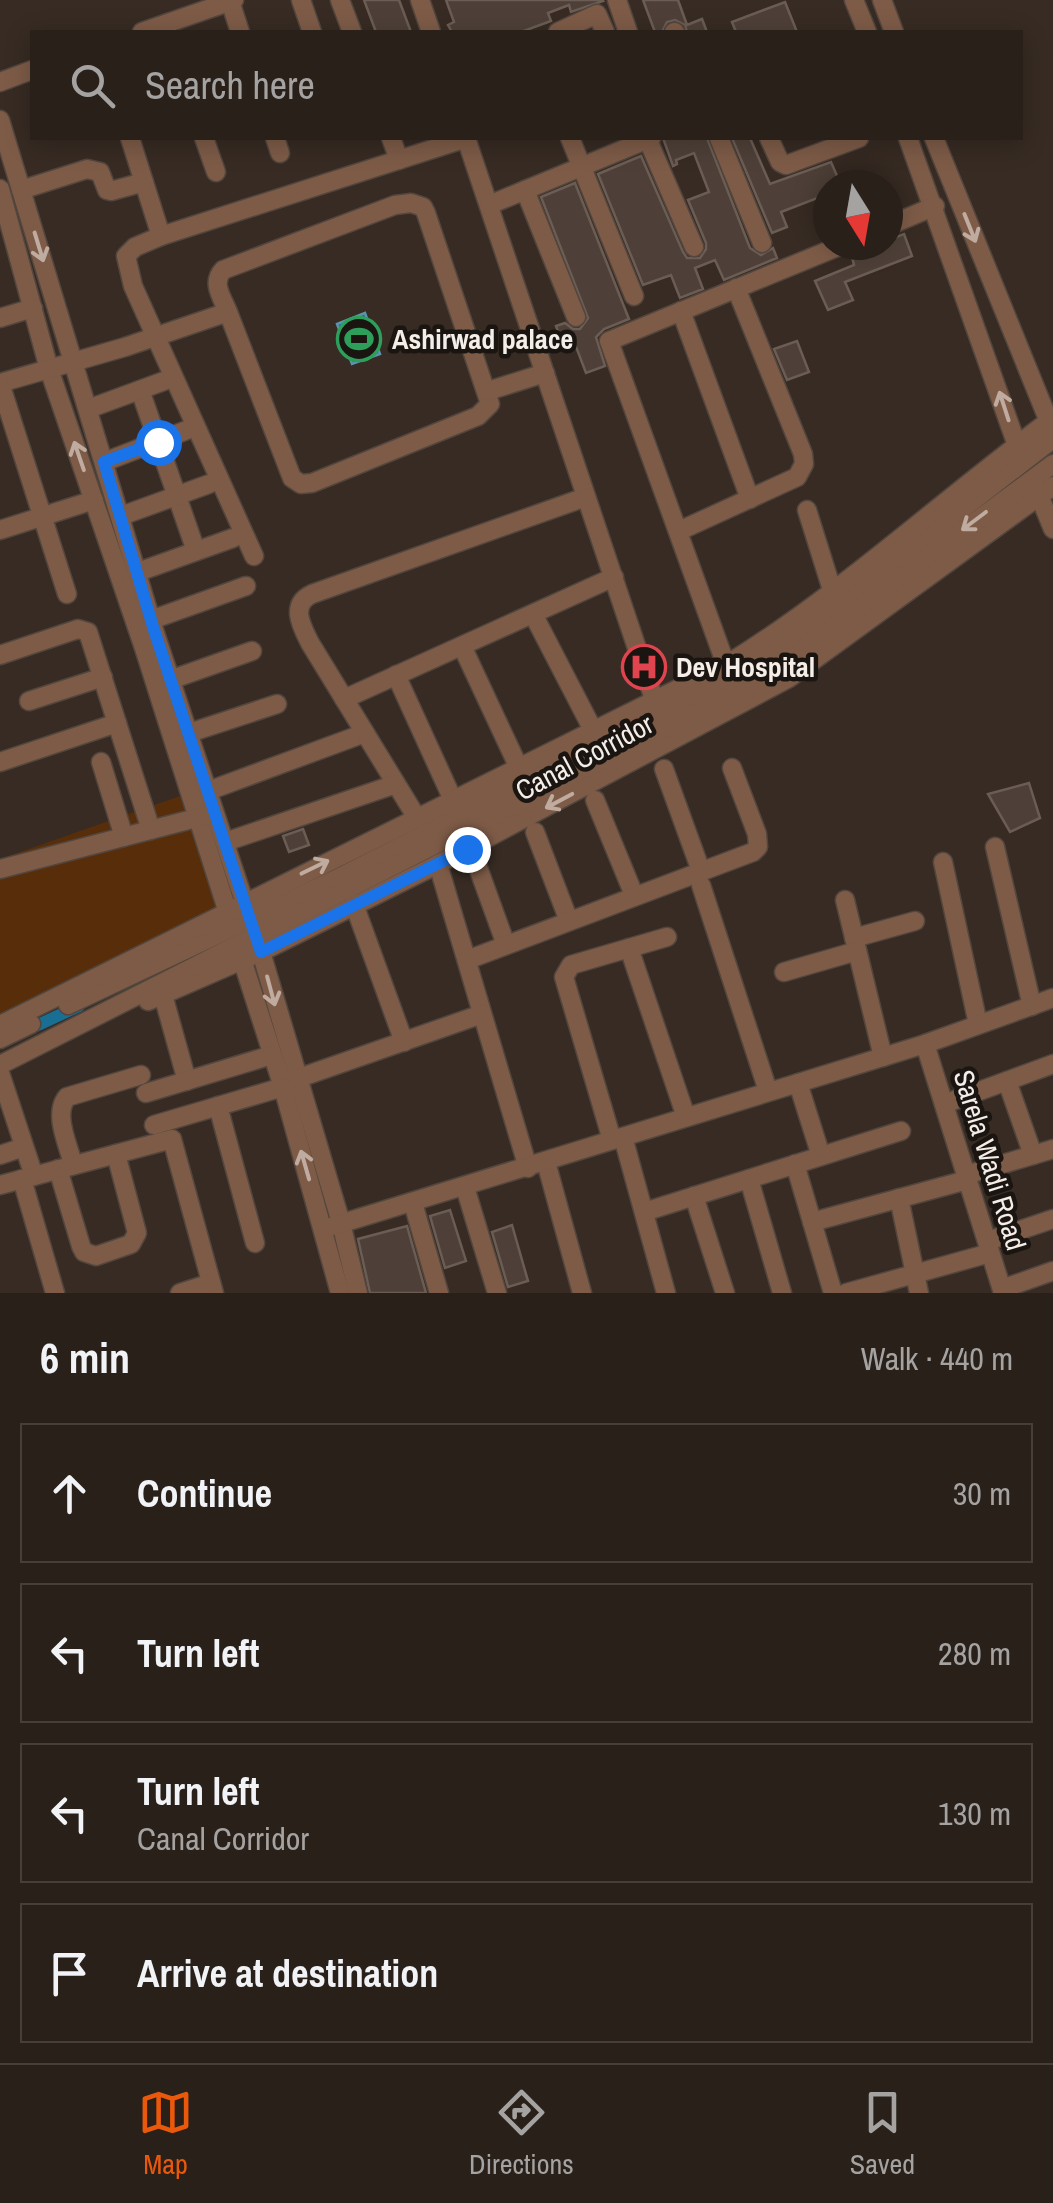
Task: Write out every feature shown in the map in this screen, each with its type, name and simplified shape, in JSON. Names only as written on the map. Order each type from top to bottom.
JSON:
[{"type":"street","points":[[301,0],[311,30]]},
{"type":"street","points":[[340,0],[351,30]]},
{"type":"street","points":[[420,0],[430,30]]},
{"type":"street","points":[[616,0],[627,30]]},
{"type":"street","points":[[854,0],[866,30]]},
{"type":"street","points":[[882,0],[893,30]]},
{"type":"street","points":[[165,29],[232,1],[239,30]]},
{"type":"street","points":[[562,30],[598,14],[604,30]]},
{"type":"street","points":[[0,82],[30,71]]},
{"type":"street","points":[[0,120],[150,620],[208,791],[206,816],[225,842],[272,1055],[289,1083]]},
{"type":"street","points":[[131,140],[161,236]]},
{"type":"street","points":[[205,140],[216,172]]},
{"type":"street","points":[[392,140],[399,160]]},
{"type":"street","points":[[254,556],[132,286],[126,256],[134,247],[161,236],[461,140]]},
{"type":"street","points":[[468,140],[655,702]]},
{"type":"street","points":[[571,140],[634,296]]},
{"type":"street","points":[[489,205],[644,140]]},
{"type":"street","points":[[650,140],[694,247]]},
{"type":"street","points":[[720,140],[762,243]]},
{"type":"street","points":[[770,140],[780,162],[786,165],[854,140]]},
{"type":"street","points":[[909,140],[1020,452],[1041,487],[1053,529]]},
{"type":"street","points":[[0,1065],[336,879],[743,673],[794,638],[1020,452],[1051,420],[935,140]]},
{"type":"street","points":[[21,190],[87,169],[100,172],[111,191],[144,182]]},
{"type":"street","points":[[0,190],[8,250],[33,308],[94,500],[244,931],[332,1226],[344,1290]]},
{"type":"street","points":[[525,190],[576,317]]},
{"type":"street","points":[[412,203],[422,207],[426,214],[490,404],[478,416],[312,483],[301,484],[292,478],[228,312],[217,284],[223,270],[395,205],[412,203]]},
{"type":"street","points":[[903,220],[935,206]]},
{"type":"street","points":[[726,665],[609,340],[813,257]]},
{"type":"street","points":[[679,531],[797,477],[804,458],[736,288]]},
{"type":"street","points":[[0,318],[33,308]]},
{"type":"street","points":[[682,311],[750,499]]},
{"type":"street","points":[[67,594],[0,383],[228,312]]},
{"type":"street","points":[[488,392],[545,372]]},
{"type":"street","points":[[88,409],[164,381]]},
{"type":"street","points":[[140,390],[196,552]]},
{"type":"street","points":[[104,462],[187,430]]},
{"type":"street","points":[[0,1025],[244,931],[417,818],[726,665],[833,593],[1020,452]]},
{"type":"street","points":[[0,1039],[244,931],[764,678],[1041,487],[1053,464]]},
{"type":"street","points":[[120,516],[209,484]]},
{"type":"street","name":"Canal Corridor","points":[[0,1073],[163,994],[244,931],[354,904],[438,864],[790,678],[1041,487]]},
{"type":"street","points":[[417,818],[300,622],[299,606],[304,598],[586,497]]},
{"type":"street","points":[[0,530],[94,500]]},
{"type":"street","points":[[807,510],[833,593]]},
{"type":"street","points":[[138,572],[233,538]]},
{"type":"street","points":[[344,699],[614,578]]},
{"type":"street","points":[[150,620],[246,586]]},
{"type":"street","points":[[533,614],[593,730]]},
{"type":"street","points":[[0,655],[82,629],[89,636],[152,830]]},
{"type":"street","points":[[462,646],[519,768]]},
{"type":"street","points":[[170,680],[252,651]]},
{"type":"street","points":[[396,675],[453,800]]},
{"type":"street","points":[[29,700],[103,678]]},
{"type":"street","points":[[188,733],[277,704]]},
{"type":"street","points":[[1,760],[117,722]]},
{"type":"street","points":[[208,791],[366,734]]},
{"type":"street","points":[[101,762],[124,837]]},
{"type":"street","points":[[467,960],[634,895],[701,878],[753,852],[758,847],[757,834],[732,768]]},
{"type":"street","points":[[664,770],[768,1092]]},
{"type":"street","points":[[225,842],[396,784]]},
{"type":"street","points":[[596,800],[634,895]]},
{"type":"street","points":[[0,869],[206,816]]},
{"type":"street","points":[[536,832],[568,921]]},
{"type":"street","points":[[994,846],[1032,1006]]},
{"type":"street","points":[[476,862],[506,945]]},
{"type":"street","points":[[943,862],[978,1024]]},
{"type":"street","points":[[438,864],[482,1014],[582,1293]]},
{"type":"street","points":[[845,900],[882,1057]]},
{"type":"street","points":[[354,904],[404,1042]]},
{"type":"street","points":[[784,972],[915,920]]},
{"type":"street","points":[[666,1293],[644,1212],[564,977],[571,965],[667,937]]},
{"type":"street","points":[[629,948],[686,1117]]},
{"type":"street","points":[[163,994],[187,1081]]},
{"type":"street","points":[[332,1226],[925,1044],[1053,998]]},
{"type":"street","points":[[154,1125],[289,1083],[482,1014]]},
{"type":"street","name":"Sarela Wadi Road","points":[[925,1044],[1002,1291]]},
{"type":"street","points":[[116,1154],[137,1233],[131,1244],[96,1256],[84,1252],[81,1246],[66,1167],[62,1102],[67,1097],[143,1084],[187,1081],[272,1055]]},
{"type":"street","points":[[944,1104],[1053,1064]]},
{"type":"street","points":[[0,1073],[24,1147],[55,1293]]},
{"type":"street","points":[[1007,1081],[1032,1155]]},
{"type":"street","points":[[798,1083],[821,1156]]},
{"type":"street","points":[[218,1106],[255,1243]]},
{"type":"street","points":[[644,1212],[901,1131]]},
{"type":"street","points":[[0,1185],[172,1139],[213,1288],[180,1293]]},
{"type":"street","points":[[0,1155],[24,1147]]},
{"type":"street","points":[[812,1222],[1053,1149]]},
{"type":"street","points":[[795,1164],[833,1293]]},
{"type":"street","points":[[749,1179],[782,1293]]},
{"type":"street","points":[[465,1187],[496,1293]]},
{"type":"street","points":[[694,1196],[726,1293]]},
{"type":"street","points":[[899,1198],[918,1293]]},
{"type":"street","points":[[412,1202],[439,1293]]},
{"type":"street","points":[[846,1293],[914,1274],[1053,1219]]},
{"type":"street","points":[[1002,1291],[1053,1271]]},
{"type":"shaded area","points":[[180,796],[218,910],[0,1015],[0,859]]},
{"type":"water","name":"Ashirwad palace","points":[[365,313],[380,354],[352,364],[337,324]]},
{"type":"building","points":[[364,0],[399,0],[410,30],[375,30]]},
{"type":"building","points":[[446,0],[603,1],[571,12],[569,5],[548,13],[551,21],[526,30],[451,30],[448,25],[454,22]]},
{"type":"building","points":[[643,0],[678,0],[687,25],[702,19],[706,30],[686,30],[675,20],[667,22],[663,30],[654,30]]},
{"type":"building","points":[[785,2],[796,30],[735,30],[732,22]]},
{"type":"building","points":[[664,140],[708,140],[750,248],[761,255],[773,248],[777,258],[724,280],[715,260],[695,268],[703,289],[680,298],[671,275],[643,285],[598,174],[641,156],[683,252],[687,258],[700,258],[706,243],[688,200],[709,192],[694,153],[676,160],[673,166]]},
{"type":"building","points":[[733,140],[751,140],[770,184],[831,162],[834,170],[813,170],[813,200],[781,212],[787,227],[772,233]]},
{"type":"building","points":[[575,183],[629,319],[604,329],[596,337],[605,366],[586,373],[575,344],[564,348],[556,326],[565,323],[580,329],[588,318],[541,197]]},
{"type":"building","points":[[903,234],[912,256],[903,259]]},
{"type":"building","points":[[853,260],[902,260],[845,282],[853,300],[828,310],[815,281],[854,265]]},
{"type":"building","points":[[797,341],[809,372],[787,380],[774,349]]},
{"type":"building","points":[[1029,783],[1040,818],[1010,832],[988,794]]},
{"type":"building","points":[[303,829],[309,845],[289,852],[283,836]]},
{"type":"building","points":[[450,1210],[466,1261],[445,1268],[430,1216]]},
{"type":"building","points":[[512,1225],[528,1281],[508,1287],[492,1232]]},
{"type":"building","points":[[407,1226],[426,1293],[370,1293],[358,1239]]},
{"type":"waterway","points":[[25,1031],[79,1006]]},
{"type":"place","name":"Ashirwad palace","points":[[359,339]]},
{"type":"place","name":"Dev Hospital","points":[[644,667]]},
{"type":"route","points":[[158,442],[104,462],[154,630],[261,952],[467,849]]}]
